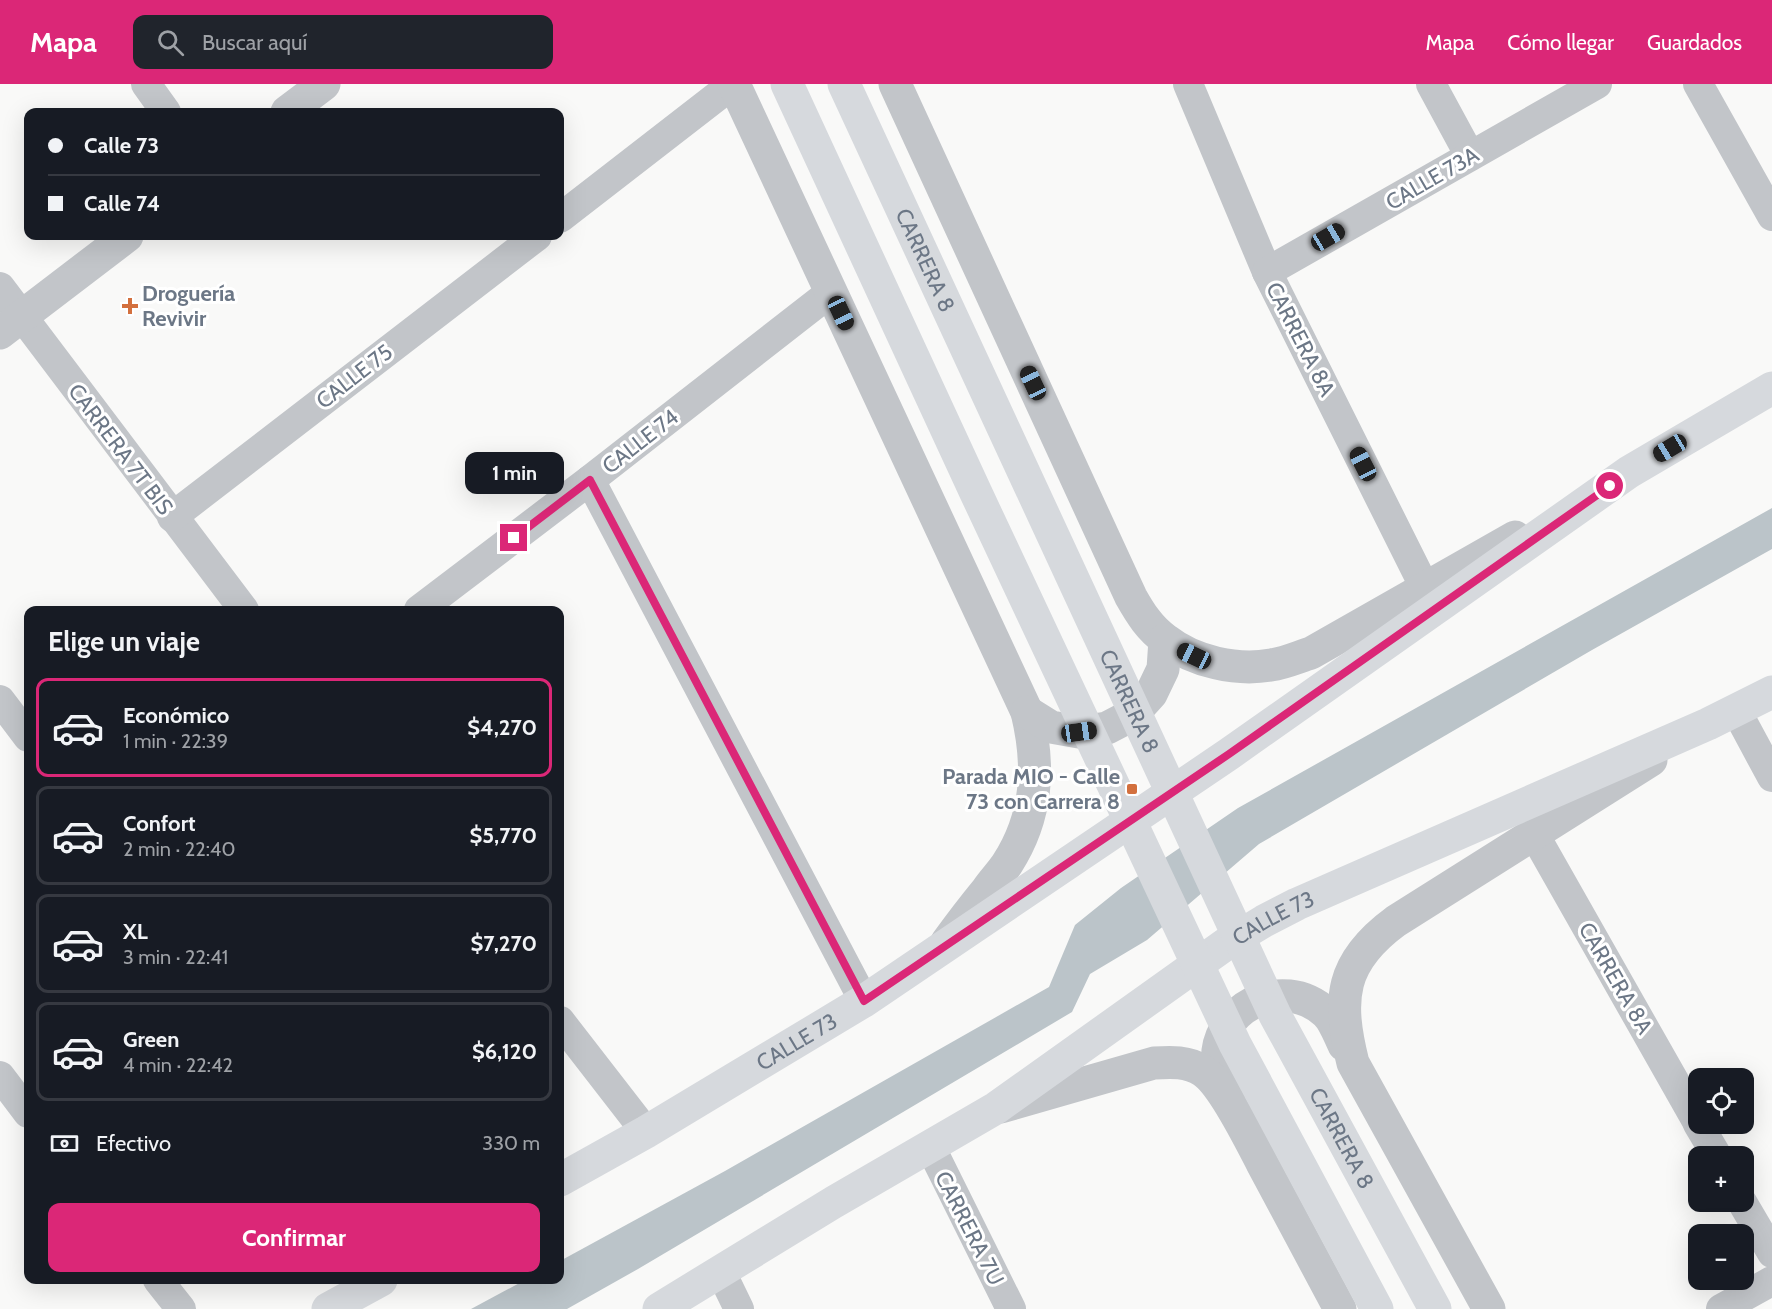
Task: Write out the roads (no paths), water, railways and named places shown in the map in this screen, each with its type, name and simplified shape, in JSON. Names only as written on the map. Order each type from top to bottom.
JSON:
[{"type":"main road","points":[[789,89],[1235,1044],[1377,1309]]},
{"type":"main road","name":"CARRERA 8","points":[[849,94],[1275,1015],[1435,1309]]},
{"type":"main road","name":"CALLE 73","points":[[564,1178],[646,1132],[864,1001],[1229,754],[1629,472],[1772,388]]},
{"type":"main road","name":"CALLE 73","points":[[659,1309],[834,1202],[996,1108],[1226,944],[1264,921],[1722,717],[1772,692]]},
{"type":"main road","points":[[328,1309],[374,1284]]},
{"type":"street","points":[[147,84],[163,108]]},
{"type":"street","points":[[292,108],[324,84]]},
{"type":"street","points":[[564,215],[734,84],[1027,712],[1035,756],[1035,778],[1033,801],[1023,834],[1007,864],[943,947]]},
{"type":"street","name":"CARRERA 8","points":[[895,84],[1131,597],[1146,620],[1165,640],[1194,656],[1214,662],[1243,666],[1270,665],[1311,653],[1629,472]]},
{"type":"street","name":"CARRERA 8A","points":[[1188,84],[1267,273],[1425,588]]},
{"type":"street","points":[[1431,84],[1470,156]]},
{"type":"street","name":"CALLE 73A","points":[[1267,273],[1597,84]]},
{"type":"street","points":[[1698,84],[1772,216]]},
{"type":"street","points":[[11,325],[122,240]]},
{"type":"street","name":"CALLE 75","points":[[172,517],[532,240]]},
{"type":"street","name":"CARRERA 7T BIS","points":[[0,287],[11,325],[172,517],[241,606]]},
{"type":"street","name":"CALLE 74","points":[[424,606],[831,292]]},
{"type":"street","points":[[590,480],[864,1001]]},
{"type":"street","points":[[1027,712],[1051,727],[1079,732],[1107,728],[1116,724],[1132,715],[1151,694],[1163,669],[1165,640]]},
{"type":"street","points":[[0,700],[24,732]]},
{"type":"street","points":[[1722,717],[1772,777]]},
{"type":"street","name":"CARRERA 8","points":[[1489,1309],[1353,1063],[1345,1034],[1343,1001],[1351,970],[1369,944],[1396,921],[1722,717]]},
{"type":"street","name":"CARRERA 8A","points":[[1534,834],[1688,1105]]},
{"type":"street","points":[[1340,1309],[1239,1119],[1218,1070],[1218,1052],[1222,1035],[1232,1019],[1245,1007],[1261,998],[1279,995],[1297,997],[1314,1003],[1328,1014],[1353,1063]]},
{"type":"street","points":[[564,1026],[646,1132]]},
{"type":"street","points":[[996,1108],[1154,1063],[1175,1062],[1191,1065],[1204,1071],[1213,1080],[1239,1119]]},
{"type":"street","points":[[0,1076],[24,1108]]},
{"type":"street","name":"CARRERA 7U","points":[[930,1146],[1011,1309]]},
{"type":"street","points":[[1749,1212],[1772,1253]]},
{"type":"street","points":[[721,1272],[739,1309]]},
{"type":"street","points":[[1721,1309],[1772,1281]]},
{"type":"street","points":[[161,1284],[181,1309]]},
{"type":"place","name":"Droguería Revivir","points":[[130,306]]},
{"type":"place","name":"Parada MIO - Calle 73 con Carrera 8","points":[[1132,789]]}]
